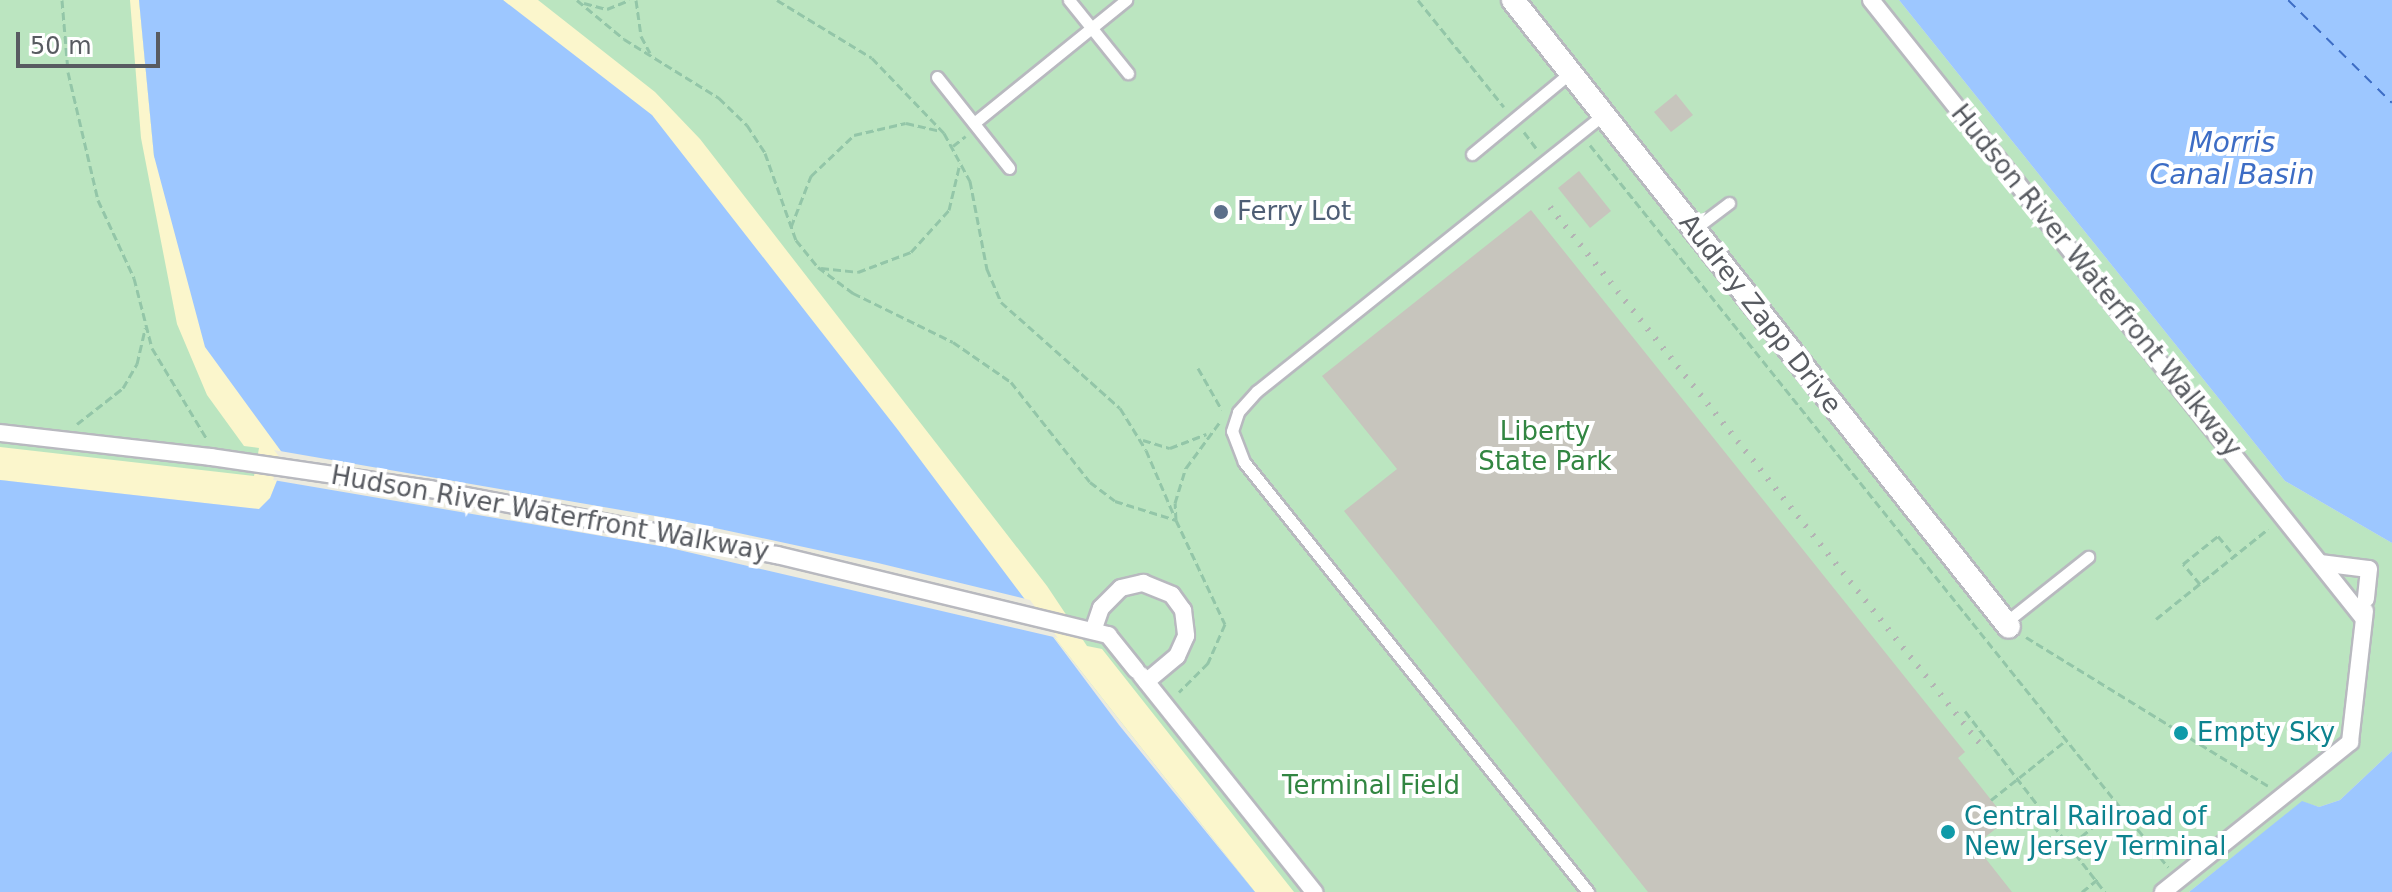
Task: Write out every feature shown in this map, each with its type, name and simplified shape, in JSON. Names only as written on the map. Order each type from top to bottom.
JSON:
[{"type":"street","name":"Audrey Zapp Drive","points":[[1513,0],[2007,625]]},
{"type":"street","name":"Hudson River Waterfront Walkway","points":[[1871,0],[2320,563],[2365,610]]},
{"type":"street","name":"Hudson River Waterfront Walkway","points":[[0,433],[256,463],[618,523],[1108,635],[1314,892]]},
{"type":"street","points":[[2163,892],[2350,742],[2369,569],[2320,563]]},
{"type":"street","points":[[1085,629],[1121,588],[1143,583],[1172,595],[1186,618],[1183,647],[1141,676]]},
{"type":"lane","points":[[1069,0],[1128,73]]},
{"type":"lane","points":[[974,123],[1126,0]]},
{"type":"lane","points":[[1472,154],[1571,72]]},
{"type":"lane","points":[[937,77],[1009,168]]},
{"type":"lane","points":[[1588,892],[1244,462],[1232,431],[1238,412],[1257,391],[1603,115]]},
{"type":"lane","points":[[1693,230],[1729,203]]},
{"type":"lane","points":[[2007,625],[2088,557]]},
{"type":"path","points":[[62,0],[68,72],[94,186],[107,226],[134,278],[145,324],[170,384],[221,458]]},
{"type":"path","points":[[578,0],[607,9],[629,0]]},
{"type":"path","points":[[578,0],[655,58],[719,98],[747,125],[765,153],[791,229],[818,267],[853,293],[953,342],[1011,382],[1102,492],[1129,508],[1176,520]]},
{"type":"path","points":[[636,0],[641,36],[655,58]]},
{"type":"path","points":[[777,0],[872,58],[944,133],[960,159],[974,194],[987,269],[1001,302],[1108,394],[1151,446],[1170,448],[1208,433]]},
{"type":"path","points":[[1418,0],[1546,160]]},
{"type":"path","points":[[791,229],[811,176],[854,135],[906,123],[944,133]]},
{"type":"path","points":[[1580,133],[2064,742],[2178,880]]},
{"type":"path","points":[[818,267],[858,272],[911,252],[949,210],[960,159]]},
{"type":"path","points":[[68,428],[99,411],[123,388],[137,364],[145,324]]},
{"type":"path","points":[[1176,520],[1181,481],[1208,433],[1227,416],[1198,368]]},
{"type":"path","points":[[1138,434],[1176,520],[1220,605],[1225,632],[1197,675],[1163,704]]},
{"type":"path","points":[[2156,619],[2283,517]]},
{"type":"path","points":[[2200,584],[2183,564],[2218,536],[2235,556]]},
{"type":"path","points":[[2007,625],[2283,796]]},
{"type":"path","points":[[1965,711],[2098,879],[2105,892]]},
{"type":"path","points":[[1991,800],[2064,742]]},
{"type":"path","points":[[2071,845],[2119,806]]},
{"type":"path","points":[[2082,892],[2098,879]]},
{"type":"green space","points":[[0,0],[139,0],[154,156],[257,424],[270,498],[0,480]]},
{"type":"green space","name":"Liberty State Park","points":[[503,0],[1899,0],[2285,481],[2392,543],[2392,751],[2340,800],[2319,807],[2302,802],[2189,892],[1255,892],[1018,591]]},
{"type":"sand","points":[[130,0],[139,0],[154,156],[286,458],[270,498],[259,509],[0,480],[0,447],[254,476],[259,448],[244,446],[207,395],[177,324],[141,138]]},
{"type":"sand","points":[[503,0],[538,0],[655,92],[700,139],[1047,586],[1087,646],[1102,649],[1294,892],[1255,892],[1018,591]]},
{"type":"water","points":[[139,0],[503,0],[652,115],[898,430],[1119,725],[1255,892],[0,892],[0,480],[259,509],[270,498],[286,458],[205,347],[154,156]]},
{"type":"water","name":"Morris Canal Basin","points":[[1899,0],[2392,0],[2392,543],[2285,481]]},
{"type":"water","points":[[2392,751],[2392,892],[2189,892],[2302,801],[2319,807],[2340,800]]},
{"type":"pier","points":[[274,450],[673,519],[878,563],[1030,600],[1058,638],[666,547],[273,480],[281,459]]},
{"type":"building","points":[[1676,94],[1693,115],[1671,132],[1654,112]]},
{"type":"building","points":[[1579,171],[1611,211],[1590,228],[1558,188]]},
{"type":"building","points":[[1531,210],[1965,752],[1958,758],[2007,820],[1975,845],[2012,892],[1648,892],[1344,511],[1397,469],[1322,376]]},
{"type":"ferry route","points":[[2288,0],[2392,103]]},
{"type":"railway","points":[[1550,207],[1985,750]]},
{"type":"place","name":"Ferry Lot","points":[[1221,212]]},
{"type":"place","name":"Empty Sky","points":[[2181,733]]},
{"type":"place","name":"Central Railroad of New Jersey Terminal","points":[[1948,832]]},
{"type":"park label","name":"Terminal Field","points":[[1371,786]]}]
